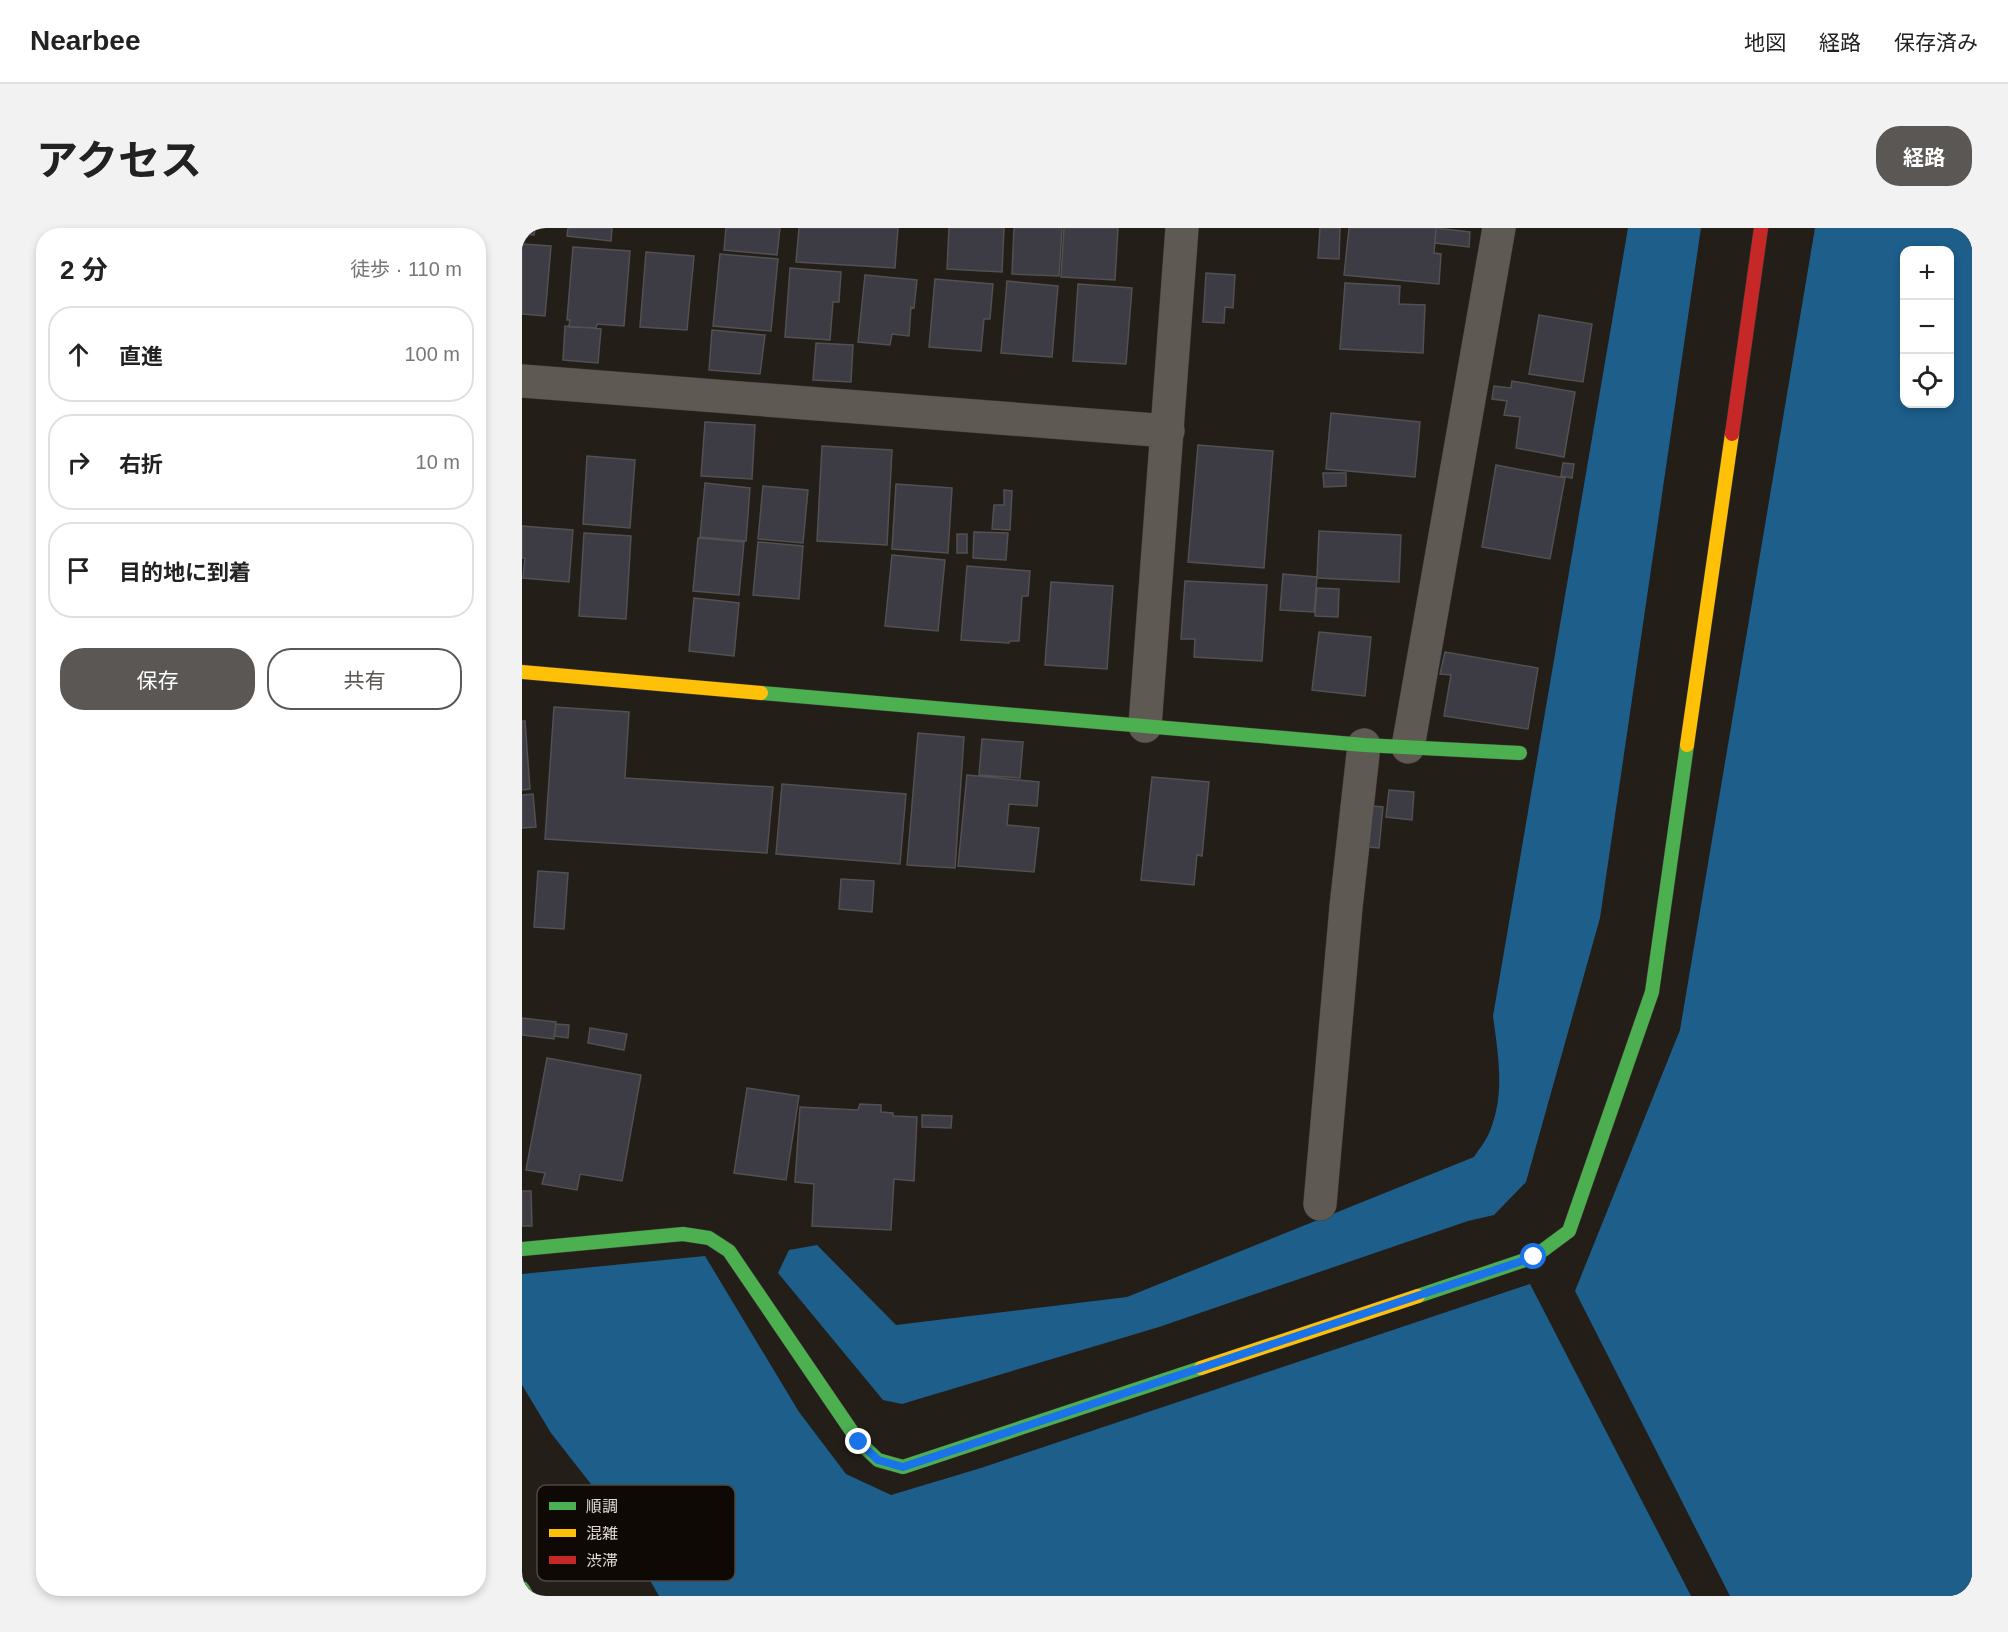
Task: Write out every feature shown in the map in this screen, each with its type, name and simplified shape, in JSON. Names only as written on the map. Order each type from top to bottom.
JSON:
[{"type":"street","points":[[1145,726],[1182,228]]},
{"type":"street","points":[[1408,747],[1499,228]]},
{"type":"street","points":[[522,1249],[683,1234],[709,1238],[729,1251],[859,1442],[878,1460],[903,1467],[1534,1257],[1569,1231],[1652,992],[1761,228]]},
{"type":"street","points":[[522,381],[1168,431]]},
{"type":"street","points":[[522,672],[1364,745],[1520,753]]},
{"type":"street","points":[[1320,1204],[1346,907],[1364,745]]},
{"type":"street","points":[[522,1588],[527,1596]]},
{"type":"water","points":[[1628,228],[1701,228],[1600,918],[1526,1182],[1494,1215],[1468,1221],[1159,1327],[902,1404],[883,1400],[778,1273],[789,1250],[817,1245],[896,1325],[1127,1297],[1474,1157],[1484,1143],[1495,1114],[1499,1087],[1493,1016]]},
{"type":"water","points":[[1815,228],[1972,228],[1972,1596],[1730,1596],[1575,1291],[1680,1030]]},
{"type":"water","points":[[705,1256],[799,1412],[846,1474],[891,1495],[981,1468],[1530,1284],[1691,1596],[659,1596],[650,1581],[735,1581],[735,1485],[592,1485],[551,1433],[522,1385],[522,1274]]},
{"type":"building","points":[[522,228],[535,228],[534,235],[522,234]]},
{"type":"building","points":[[568,228],[612,228],[611,241],[567,236]]},
{"type":"building","points":[[726,228],[780,228],[777,255],[724,250]]},
{"type":"building","points":[[799,228],[898,228],[895,268],[796,262]]},
{"type":"building","points":[[949,228],[1004,228],[1002,272],[947,269]]},
{"type":"building","points":[[1014,228],[1062,228],[1059,276],[1012,274]]},
{"type":"building","points":[[1064,228],[1118,228],[1115,280],[1061,277]]},
{"type":"building","points":[[1320,228],[1340,228],[1339,259],[1318,258]]},
{"type":"building","points":[[1349,228],[1436,228],[1434,253],[1441,254],[1439,284],[1344,275]]},
{"type":"building","points":[[1436,228],[1470,232],[1469,247],[1435,243]]},
{"type":"building","points":[[522,244],[551,246],[545,316],[522,314]]},
{"type":"building","points":[[573,247],[630,251],[624,326],[597,324],[596,328],[569,327],[570,320],[567,320]]},
{"type":"building","points":[[646,252],[694,256],[687,330],[640,327]]},
{"type":"building","points":[[720,254],[778,259],[771,331],[713,326]]},
{"type":"building","points":[[790,268],[841,272],[839,302],[833,302],[830,340],[785,337]]},
{"type":"building","points":[[1206,273],[1235,275],[1233,308],[1225,307],[1224,323],[1203,322]]},
{"type":"building","points":[[865,275],[917,280],[914,308],[911,307],[909,336],[892,334],[890,345],[858,342]]},
{"type":"building","points":[[935,279],[993,284],[990,319],[984,319],[981,351],[929,347]]},
{"type":"building","points":[[1007,281],[1058,286],[1052,357],[1001,353]]},
{"type":"building","points":[[1345,283],[1400,286],[1399,304],[1425,305],[1423,353],[1340,349]]},
{"type":"building","points":[[1078,284],[1132,288],[1126,364],[1073,361]]},
{"type":"building","points":[[1539,315],[1592,324],[1583,382],[1529,374]]},
{"type":"building","points":[[565,326],[601,329],[598,363],[563,360]]},
{"type":"building","points":[[712,330],[765,335],[760,374],[709,370]]},
{"type":"building","points":[[816,343],[853,345],[851,382],[813,380]]},
{"type":"building","points":[[1512,381],[1575,392],[1564,457],[1516,448],[1520,417],[1504,415],[1507,401],[1492,399],[1494,386],[1511,388]]},
{"type":"building","points":[[1331,413],[1420,422],[1415,477],[1326,469]]},
{"type":"building","points":[[705,422],[755,425],[752,479],[701,476]]},
{"type":"building","points":[[1198,445],[1273,451],[1264,568],[1188,562]]},
{"type":"building","points":[[822,446],[892,450],[887,545],[817,541]]},
{"type":"building","points":[[587,456],[635,460],[630,528],[583,524]]},
{"type":"building","points":[[1563,463],[1574,464],[1572,478],[1561,476]]},
{"type":"building","points":[[1496,465],[1565,478],[1550,559],[1482,547]]},
{"type":"building","points":[[1323,473],[1346,473],[1346,486],[1324,487]]},
{"type":"building","points":[[705,483],[750,488],[746,541],[700,537]]},
{"type":"building","points":[[896,484],[952,488],[948,553],[892,549]]},
{"type":"building","points":[[763,486],[808,490],[803,543],[758,539]]},
{"type":"building","points":[[1004,490],[1012,491],[1010,530],[992,529],[994,505],[1004,505]]},
{"type":"building","points":[[522,526],[573,530],[569,582],[523,578],[525,558],[522,558]]},
{"type":"building","points":[[1319,531],[1401,535],[1399,582],[1317,578]]},
{"type":"building","points":[[974,532],[1008,533],[1006,560],[973,558]]},
{"type":"building","points":[[584,533],[631,536],[626,619],[579,616]]},
{"type":"building","points":[[957,534],[967,534],[967,553],[957,553]]},
{"type":"building","points":[[698,538],[744,542],[739,595],[693,591]]},
{"type":"building","points":[[758,542],[803,546],[799,599],[753,595]]},
{"type":"building","points":[[892,555],[945,560],[938,631],[885,626]]},
{"type":"building","points":[[967,566],[1030,571],[1028,596],[1022,596],[1019,641],[1009,643],[961,640]]},
{"type":"building","points":[[1283,574],[1317,577],[1314,612],[1280,610]]},
{"type":"building","points":[[1185,581],[1267,585],[1262,661],[1194,657],[1195,639],[1181,639]]},
{"type":"building","points":[[1051,582],[1113,586],[1107,669],[1045,665]]},
{"type":"building","points":[[1317,588],[1339,589],[1338,617],[1315,616]]},
{"type":"building","points":[[694,598],[739,603],[734,656],[689,651]]},
{"type":"building","points":[[1319,632],[1371,637],[1365,696],[1312,690]]},
{"type":"building","points":[[1445,652],[1538,668],[1528,729],[1444,716],[1451,675],[1440,674]]},
{"type":"building","points":[[554,707],[629,712],[625,778],[773,787],[767,853],[545,839]]},
{"type":"building","points":[[522,721],[525,721],[530,789],[522,790]]},
{"type":"building","points":[[918,733],[964,737],[955,868],[907,865]]},
{"type":"building","points":[[982,739],[1023,742],[1020,778],[979,775]]},
{"type":"building","points":[[967,775],[1039,782],[1037,806],[1009,804],[1007,825],[1039,828],[1034,872],[958,866]]},
{"type":"building","points":[[1152,777],[1209,782],[1202,856],[1197,855],[1194,885],[1141,880]]},
{"type":"building","points":[[782,784],[906,794],[900,864],[776,854]]},
{"type":"building","points":[[1389,790],[1414,792],[1412,820],[1386,817]]},
{"type":"building","points":[[533,794],[536,827],[522,828],[522,795]]},
{"type":"building","points":[[1373,806],[1383,807],[1379,848],[1368,847]]},
{"type":"building","points":[[538,871],[568,873],[564,929],[534,927]]},
{"type":"building","points":[[841,879],[874,881],[872,912],[839,909]]},
{"type":"building","points":[[522,1018],[556,1022],[554,1039],[522,1035]]},
{"type":"building","points":[[556,1024],[569,1025],[568,1038],[554,1036]]},
{"type":"building","points":[[590,1028],[627,1034],[624,1050],[588,1043]]},
{"type":"building","points":[[547,1058],[641,1075],[622,1181],[580,1174],[577,1190],[542,1184],[545,1173],[526,1170]]},
{"type":"building","points":[[747,1088],[799,1096],[786,1180],[734,1173]]},
{"type":"building","points":[[860,1104],[881,1105],[881,1112],[893,1113],[893,1116],[917,1117],[914,1181],[894,1179],[891,1230],[812,1226],[814,1184],[795,1182],[800,1107],[858,1110]]},
{"type":"building","points":[[922,1115],[952,1116],[951,1128],[922,1127]]},
{"type":"building","points":[[522,1191],[531,1191],[532,1226],[522,1226]]},
{"type":"traffic: fast","points":[[761,693],[1364,745],[1520,753]]},
{"type":"traffic: fast","points":[[1418,1296],[1534,1257],[1569,1231],[1652,992],[1687,745]]},
{"type":"traffic: fast","points":[[522,1249],[683,1234],[709,1238],[729,1251],[859,1442],[878,1460],[903,1467],[1201,1368]]},
{"type":"traffic: fast","points":[[522,1588],[527,1596]]},
{"type":"traffic: slow","points":[[1687,745],[1732,434]]},
{"type":"traffic: slow","points":[[522,672],[761,693]]},
{"type":"traffic: slow","points":[[1201,1368],[1418,1296]]},
{"type":"traffic: jam","points":[[1732,434],[1761,228]]},
{"type":"route","points":[[859,1442],[878,1460],[903,1467],[1534,1257]]}]
